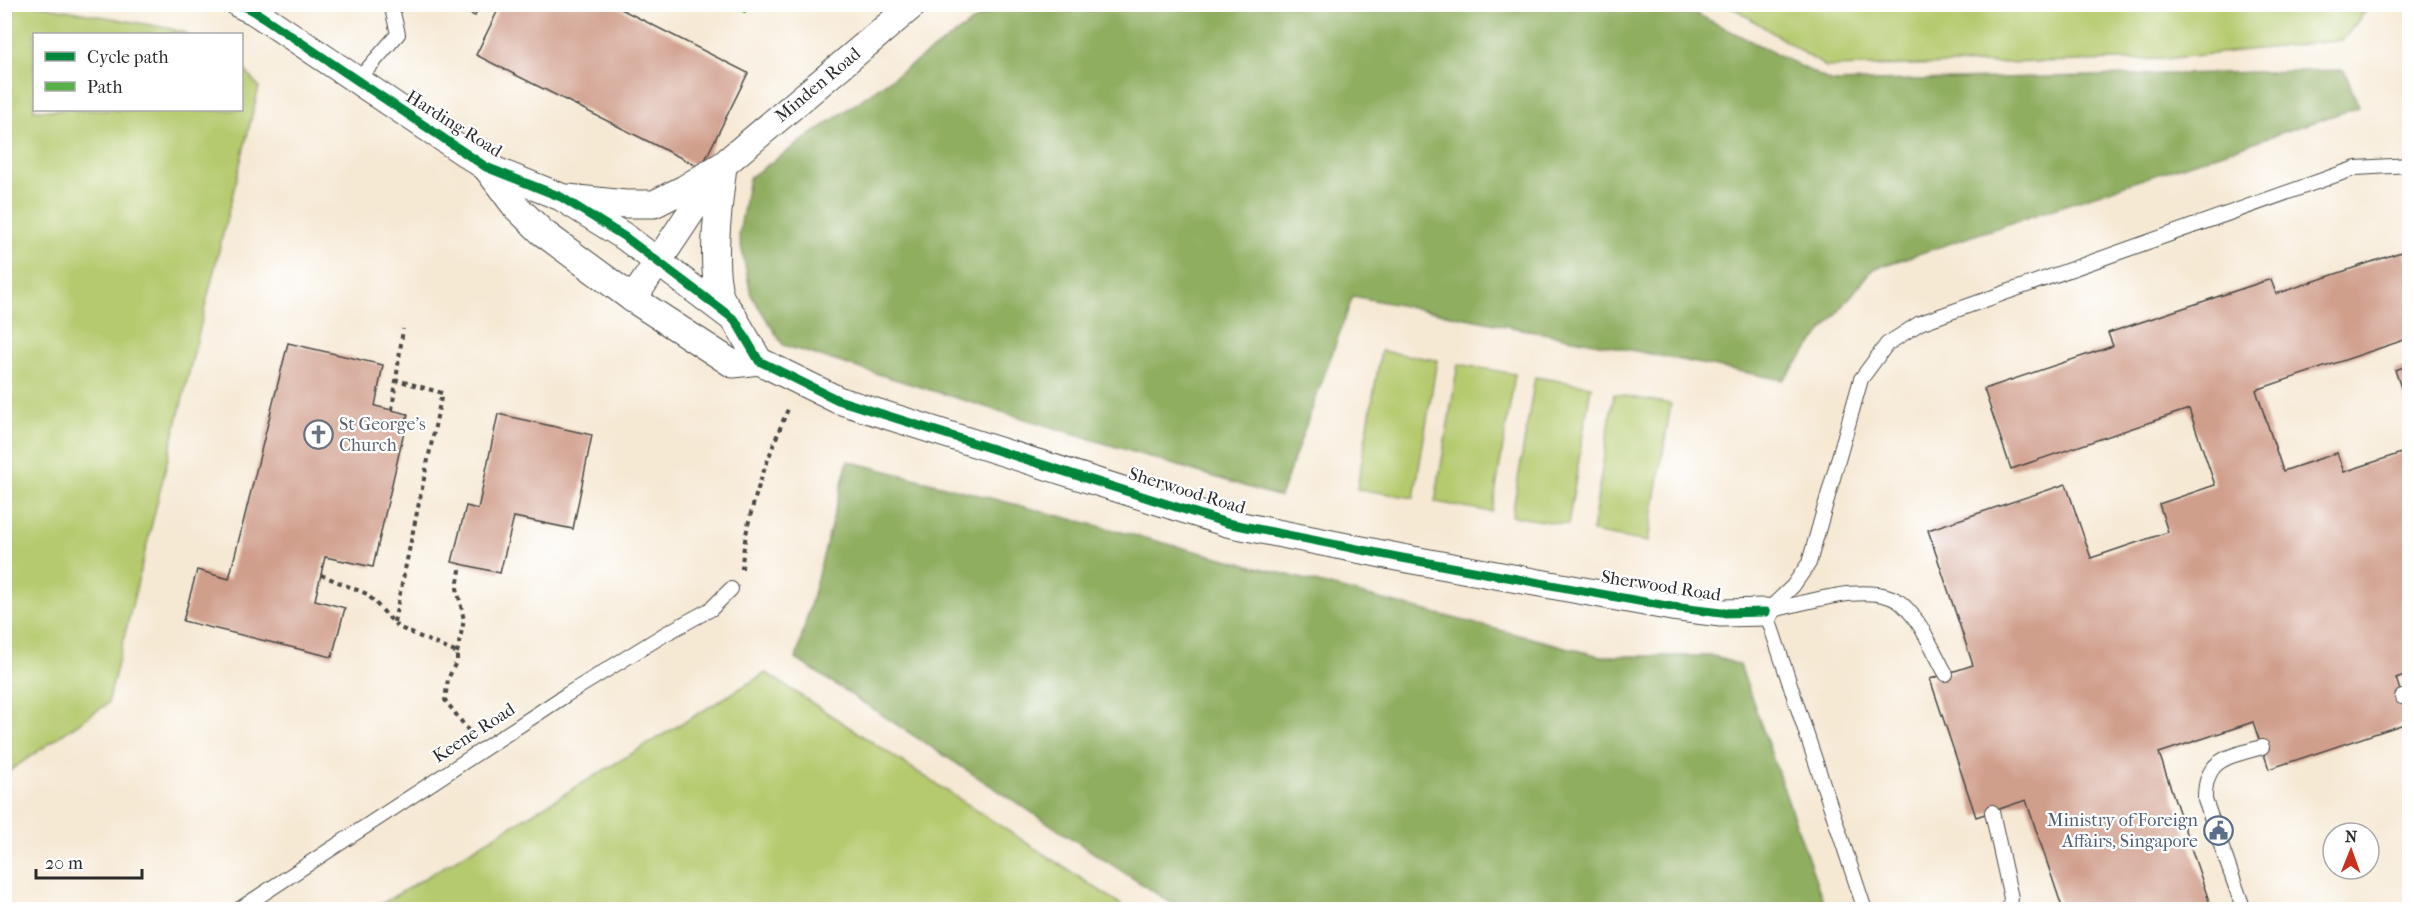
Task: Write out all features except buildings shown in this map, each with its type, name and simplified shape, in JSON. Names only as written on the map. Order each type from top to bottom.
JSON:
[{"type":"street","name":"Harding Road","points":[[239,4],[254,11],[486,167],[561,197],[658,260]]},
{"type":"street","name":"Minden Road","points":[[561,197],[625,204],[654,204],[684,189],[723,165],[914,4]]},
{"type":"street","name":"Minden Road","points":[[633,299],[723,165]]},
{"type":"street","points":[[723,165],[716,235],[720,297],[759,361]]},
{"type":"street","name":"Harding Road","points":[[486,167],[516,207],[542,232],[633,299]]},
{"type":"street","points":[[658,260],[735,320]]},
{"type":"street","name":"Sherwood Road","points":[[633,299],[733,364],[759,361],[838,400],[1227,523],[1402,558],[1672,607],[1721,613],[1766,612]]},
{"type":"lane","points":[[357,81],[399,34],[391,4]]},
{"type":"lane","points":[[1766,612],[1793,586],[1809,563],[1861,379],[1887,344],[1920,323],[2356,168],[2409,165]]},
{"type":"lane","name":"Keene Road","points":[[238,909],[486,747],[665,634],[711,609],[731,589]]},
{"type":"lane","points":[[1766,612],[1834,597],[1863,593],[1886,594],[1902,603],[1916,620],[1946,674]]},
{"type":"lane","points":[[1766,612],[1865,909]]},
{"type":"lane","points":[[2244,909],[2205,800],[2205,786],[2207,775],[2214,766],[2226,758],[2262,747]]},
{"type":"lane","points":[[1992,812],[2011,898],[2009,909]]},
{"type":"path","points":[[392,410],[403,329]]},
{"type":"path","points":[[394,622],[442,393],[397,380]]},
{"type":"path","points":[[461,564],[457,588],[465,621],[445,700],[463,725],[486,747]]},
{"type":"path","points":[[321,575],[367,594],[394,622],[430,642],[457,653]]},
{"type":"green space","points":[[4,5],[36,5],[168,28],[185,33],[33,33],[33,111],[243,111],[243,68],[259,87],[108,703],[5,774]]},
{"type":"green space","points":[[997,5],[1681,6],[1832,82],[2344,70],[2359,107],[1873,269],[1783,380],[1353,296],[1280,497],[783,345],[751,295],[739,235],[749,178]]},
{"type":"green space","points":[[1729,5],[2370,5],[2343,40],[2164,59],[1826,67]]},
{"type":"green space","points":[[1381,351],[1437,360],[1414,498],[1357,489]]},
{"type":"green space","points":[[1458,364],[1515,374],[1492,512],[1435,502]]},
{"type":"green space","points":[[1535,377],[1591,386],[1568,525],[1512,516]]},
{"type":"green space","points":[[1614,394],[1671,404],[1648,542],[1592,532]]},
{"type":"green space","points":[[848,461],[1600,656],[1714,656],[1740,665],[1826,909],[1180,909],[796,659]]},
{"type":"green space","points":[[766,673],[1128,909],[373,909]]},
{"type":"marked path","points":[[735,4],[747,10]]},
{"type":"cycle path","points":[[239,4],[254,11],[486,167],[561,197],[625,237],[735,320],[759,361],[838,400],[1227,523],[1402,558],[1672,607],[1721,613],[1766,612]]},
{"type":"place","name":"St George's Church","points":[[318,434]]},
{"type":"place","name":"Ministry of Foreign Affairs, Singapore","points":[[2219,830]]}]
